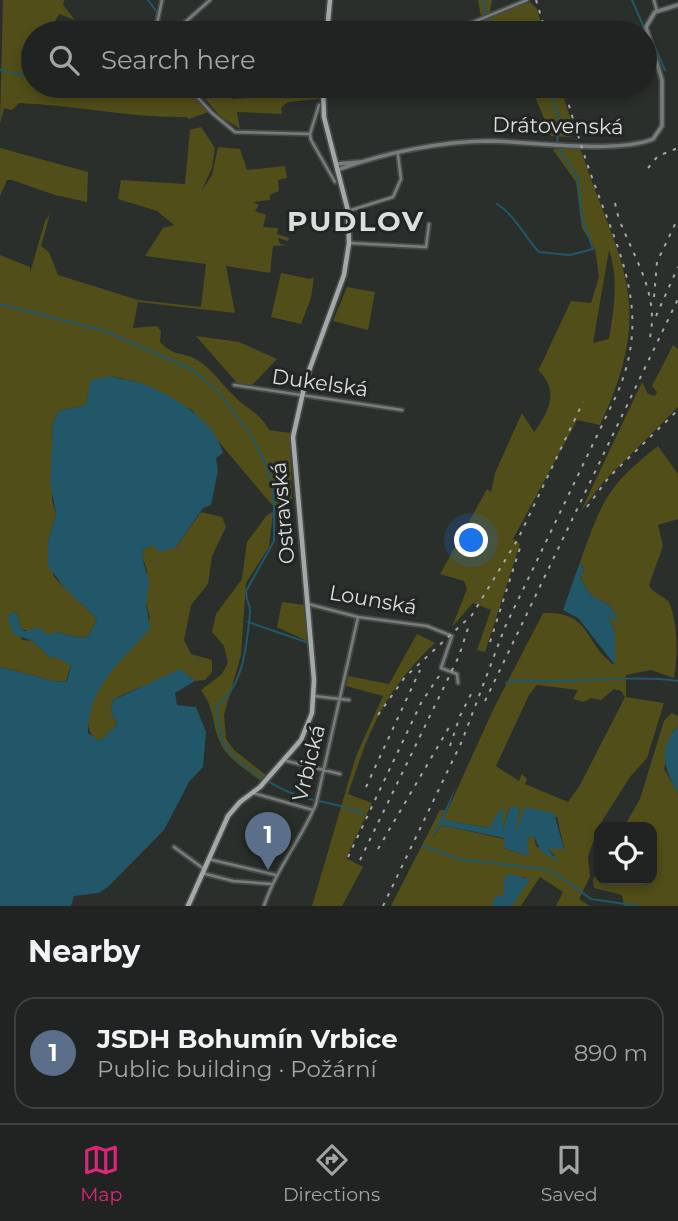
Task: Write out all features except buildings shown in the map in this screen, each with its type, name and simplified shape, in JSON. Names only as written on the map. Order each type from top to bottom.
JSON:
[{"type":"main road","points":[[328,21],[330,0]]},
{"type":"main road","name":"Ostravská","points":[[188,906],[228,816],[287,761],[308,728],[314,696],[293,457],[301,397],[339,293],[349,243],[348,211],[324,117],[323,98]]},
{"type":"street","points":[[158,21],[162,0]]},
{"type":"street","points":[[186,21],[210,0]]},
{"type":"street","points":[[476,21],[527,0]]},
{"type":"street","points":[[654,0],[657,10],[678,5]]},
{"type":"street","name":"Drátovenská","points":[[648,21],[657,10]]},
{"type":"street","name":"Drátovenská","points":[[337,167],[473,142],[648,141],[657,136],[662,126],[662,80],[657,65]]},
{"type":"street","points":[[200,98],[212,113],[235,132],[310,134]]},
{"type":"street","points":[[318,105],[310,134],[335,182]]},
{"type":"street","points":[[348,211],[393,197],[401,178],[398,155]]},
{"type":"street","points":[[326,169],[337,167]]},
{"type":"street","points":[[349,243],[426,247],[429,224]]},
{"type":"street","name":"Dukelská","points":[[234,385],[402,410]]},
{"type":"street","name":"Lounská","points":[[306,604],[358,617],[434,629],[452,636],[441,668],[457,674],[458,683]]},
{"type":"street","name":"Vrbická","points":[[264,906],[276,875],[307,827],[316,804],[321,770],[341,699],[358,617]]},
{"type":"street","points":[[314,696],[349,700]]},
{"type":"street","points":[[287,761],[340,774]]},
{"type":"street","points":[[253,793],[313,810]]},
{"type":"street","points":[[174,847],[203,871],[233,881],[272,884]]},
{"type":"street","points":[[208,859],[276,875]]},
{"type":"shaded area","points":[[3,0],[64,0],[63,5],[75,20],[59,14],[55,21],[21,21],[21,98],[196,98],[208,112],[189,119],[19,103],[12,110],[4,108],[0,124]]},
{"type":"shaded area","points":[[478,0],[492,0],[490,12],[516,2],[518,6],[530,2],[537,9],[540,21],[482,21]]},
{"type":"shaded area","points":[[318,98],[288,102],[281,108],[282,114],[237,112],[240,129],[221,117],[205,99]]},
{"type":"shaded area","points":[[536,98],[564,98],[575,133],[570,137],[551,136]]},
{"type":"shaded area","points":[[201,127],[215,148],[212,168],[201,192],[212,175],[218,147],[240,149],[247,170],[285,166],[287,178],[278,180],[279,191],[270,195],[270,200],[253,202],[259,205],[255,211],[266,215],[263,227],[278,228],[277,234],[289,238],[288,241],[278,238],[280,244],[288,245],[273,246],[270,273],[226,266],[235,313],[138,302],[133,328],[157,326],[161,331],[160,342],[165,347],[194,358],[204,365],[234,396],[262,419],[269,430],[290,433],[292,501],[282,506],[272,505],[192,410],[140,383],[111,376],[89,391],[86,405],[59,411],[53,422],[52,500],[56,514],[48,542],[54,577],[97,619],[89,635],[82,638],[56,632],[50,637],[21,629],[17,613],[12,612],[22,640],[32,641],[51,658],[56,657],[71,665],[66,681],[58,682],[0,667],[0,255],[30,267],[30,273],[45,221],[50,214],[41,246],[49,252],[58,275],[138,300],[201,307],[206,264],[145,256],[163,228],[174,225],[157,211],[118,199],[121,180],[185,184],[190,130]]},
{"type":"shaded area","points":[[562,146],[580,148],[619,254],[629,314],[627,346],[617,383],[600,425],[577,420],[513,539],[520,544],[485,652],[477,650],[491,610],[473,603],[452,627],[467,589],[464,581],[440,574],[487,489],[491,492],[495,473],[522,413],[534,432],[548,409],[549,386],[538,370],[571,301],[591,303],[599,277],[595,249],[582,228],[576,182],[553,150]],"holes":[[[609,250],[615,294],[609,339],[593,343]]]},
{"type":"shaded area","points":[[0,148],[88,172],[87,202],[55,195],[12,180],[7,180],[0,196]]},
{"type":"shaded area","points":[[281,273],[310,279],[314,277],[311,298],[301,324],[271,317]]},
{"type":"shaded area","points":[[347,287],[375,292],[368,330],[333,321]]},
{"type":"shaded area","points":[[196,336],[239,342],[277,359],[251,386],[237,383]]},
{"type":"shaded area","points":[[673,345],[678,349],[678,407],[604,481],[581,511],[642,382],[648,394],[655,396],[657,392],[652,386]]},
{"type":"shaded area","points":[[658,446],[678,474],[678,519],[658,525],[663,546],[649,585],[669,602],[677,650],[674,678],[651,670],[626,675],[626,697],[664,703],[647,758],[630,777],[601,822],[594,822],[594,840],[588,856],[590,877],[579,899],[590,906],[556,906],[563,892],[540,877],[521,906],[512,906],[526,877],[513,877],[504,895],[492,906],[391,906],[440,810],[445,810],[433,838],[441,825],[504,839],[504,848],[526,855],[527,839],[534,836],[536,846],[556,857],[547,848],[564,848],[557,817],[514,832],[520,807],[510,807],[502,830],[443,820],[494,708],[543,613],[571,617],[586,630],[597,648],[615,665],[615,633],[607,613],[612,618],[617,618],[609,604],[598,600],[584,586],[580,575],[584,571],[580,562],[601,509],[627,473]],"holes":[[[537,685],[578,690],[573,699],[584,702],[591,698],[601,700],[614,689],[621,691],[625,697],[580,785],[568,802],[525,784],[527,779],[522,774],[519,781],[496,766],[529,695]]]},
{"type":"shaded area","points":[[201,512],[222,517],[226,527],[212,556],[208,584],[191,605],[184,640],[191,654],[212,660],[212,672],[205,680],[195,681],[189,676],[169,679],[140,687],[113,700],[111,711],[117,724],[100,741],[92,735],[88,726],[92,703],[111,669],[131,648],[150,618],[146,604],[147,571],[142,555],[144,549],[153,545],[175,548]]},
{"type":"shaded area","points":[[273,512],[269,547],[246,583],[241,655],[224,715],[226,739],[234,750],[267,776],[262,782],[226,753],[201,690],[222,674],[228,662],[224,646],[212,632],[216,614],[242,579],[247,542],[267,515]]},
{"type":"shaded area","points":[[282,602],[304,605],[307,641],[277,627]]},
{"type":"shaded area","points":[[417,634],[435,643],[403,678],[380,712],[348,794],[372,803],[346,858],[363,867],[342,906],[312,906],[356,756],[383,696],[346,686],[348,676],[389,684]]},
{"type":"shaded area","points":[[672,713],[678,716],[678,726],[673,731],[664,769],[678,793],[678,906],[624,906],[622,895],[594,888],[593,879],[594,885],[657,885],[657,822],[627,822],[640,799],[664,721]]},
{"type":"water","points":[[111,376],[143,384],[191,410],[211,430],[223,453],[216,458],[218,470],[211,505],[203,508],[175,548],[159,552],[153,545],[144,549],[142,555],[149,584],[146,604],[150,629],[100,688],[89,717],[88,733],[100,741],[117,724],[111,711],[113,700],[180,669],[195,681],[175,693],[177,705],[196,707],[206,732],[203,767],[189,782],[164,830],[99,893],[74,896],[71,906],[0,906],[0,667],[58,682],[67,681],[71,666],[56,657],[51,658],[32,641],[13,634],[7,618],[12,612],[17,613],[21,629],[25,631],[35,628],[44,630],[47,636],[56,632],[82,638],[89,635],[97,619],[64,587],[48,566],[48,542],[56,514],[50,482],[53,422],[59,411],[86,405],[91,380]]},
{"type":"water","points":[[580,562],[584,571],[580,576],[585,586],[594,597],[609,604],[617,618],[614,621],[607,613],[615,633],[615,665],[578,618],[563,610]]},
{"type":"water","points":[[678,726],[678,793],[666,768],[665,752],[671,735]]},
{"type":"water","points":[[456,786],[444,820],[489,828],[503,805],[502,830],[510,807],[520,807],[516,832],[525,807],[554,813],[564,849],[548,849],[559,863],[540,850],[534,836],[527,839],[529,855],[504,848],[504,838],[441,825],[431,840]]},
{"type":"water","points":[[508,874],[530,879],[512,906],[492,906],[496,896],[504,895],[504,880]]},
{"type":"waterway","points":[[148,0],[157,12],[155,21]]},
{"type":"waterway","points":[[483,0],[487,14]]},
{"type":"waterway","points":[[632,0],[641,21]]},
{"type":"waterway","points":[[657,52],[665,70]]},
{"type":"waterway","points":[[0,70],[7,71]]},
{"type":"waterway","points":[[11,72],[21,74]]},
{"type":"waterway","points":[[497,204],[515,220],[539,252],[570,255],[593,249],[581,215],[578,178],[557,146],[559,118],[553,98]]},
{"type":"waterway","points":[[0,304],[105,331],[193,370],[219,393],[250,433],[267,466],[274,497],[274,541],[246,591],[250,612],[242,664],[233,688],[216,707],[221,734],[224,744],[233,756],[273,784],[295,795],[363,814]]},
{"type":"waterway","points":[[248,622],[306,642]]},
{"type":"waterway","points":[[506,683],[511,680],[678,681]]},
{"type":"waterway","points":[[423,846],[459,859],[551,870],[591,899],[639,906]]},
{"type":"railway","points":[[536,0],[542,21]]},
{"type":"railway","points":[[383,906],[462,741],[505,627],[617,394],[627,365],[632,338],[629,287],[623,262],[567,98]]},
{"type":"railway","points":[[648,168],[658,156],[678,148]]},
{"type":"railway","points":[[615,203],[619,220]]},
{"type":"railway","points":[[654,297],[657,262],[678,218]]},
{"type":"railway","points":[[621,224],[649,293],[652,322],[650,337]]},
{"type":"railway","points":[[656,316],[678,267]]},
{"type":"railway","points":[[485,701],[678,299]]},
{"type":"railway","points":[[378,715],[405,677],[472,615],[518,539],[583,402]]},
{"type":"railway","points":[[587,507],[609,477],[678,410]]},
{"type":"railway","points":[[490,642],[520,548]]},
{"type":"railway","points":[[360,860],[459,656],[470,622]]},
{"type":"railway","points":[[366,787],[420,670]]},
{"type":"railway","points":[[348,857],[421,703],[439,676]]},
{"type":"railway","points":[[450,746],[471,694]]},
{"type":"railway","points":[[378,849],[451,724]]},
{"type":"place","name":"JSDH Bohumín Vrbice","points":[[268,870]]},
{"type":"district","name":"PUDLOV","points":[[356,221]]}]
